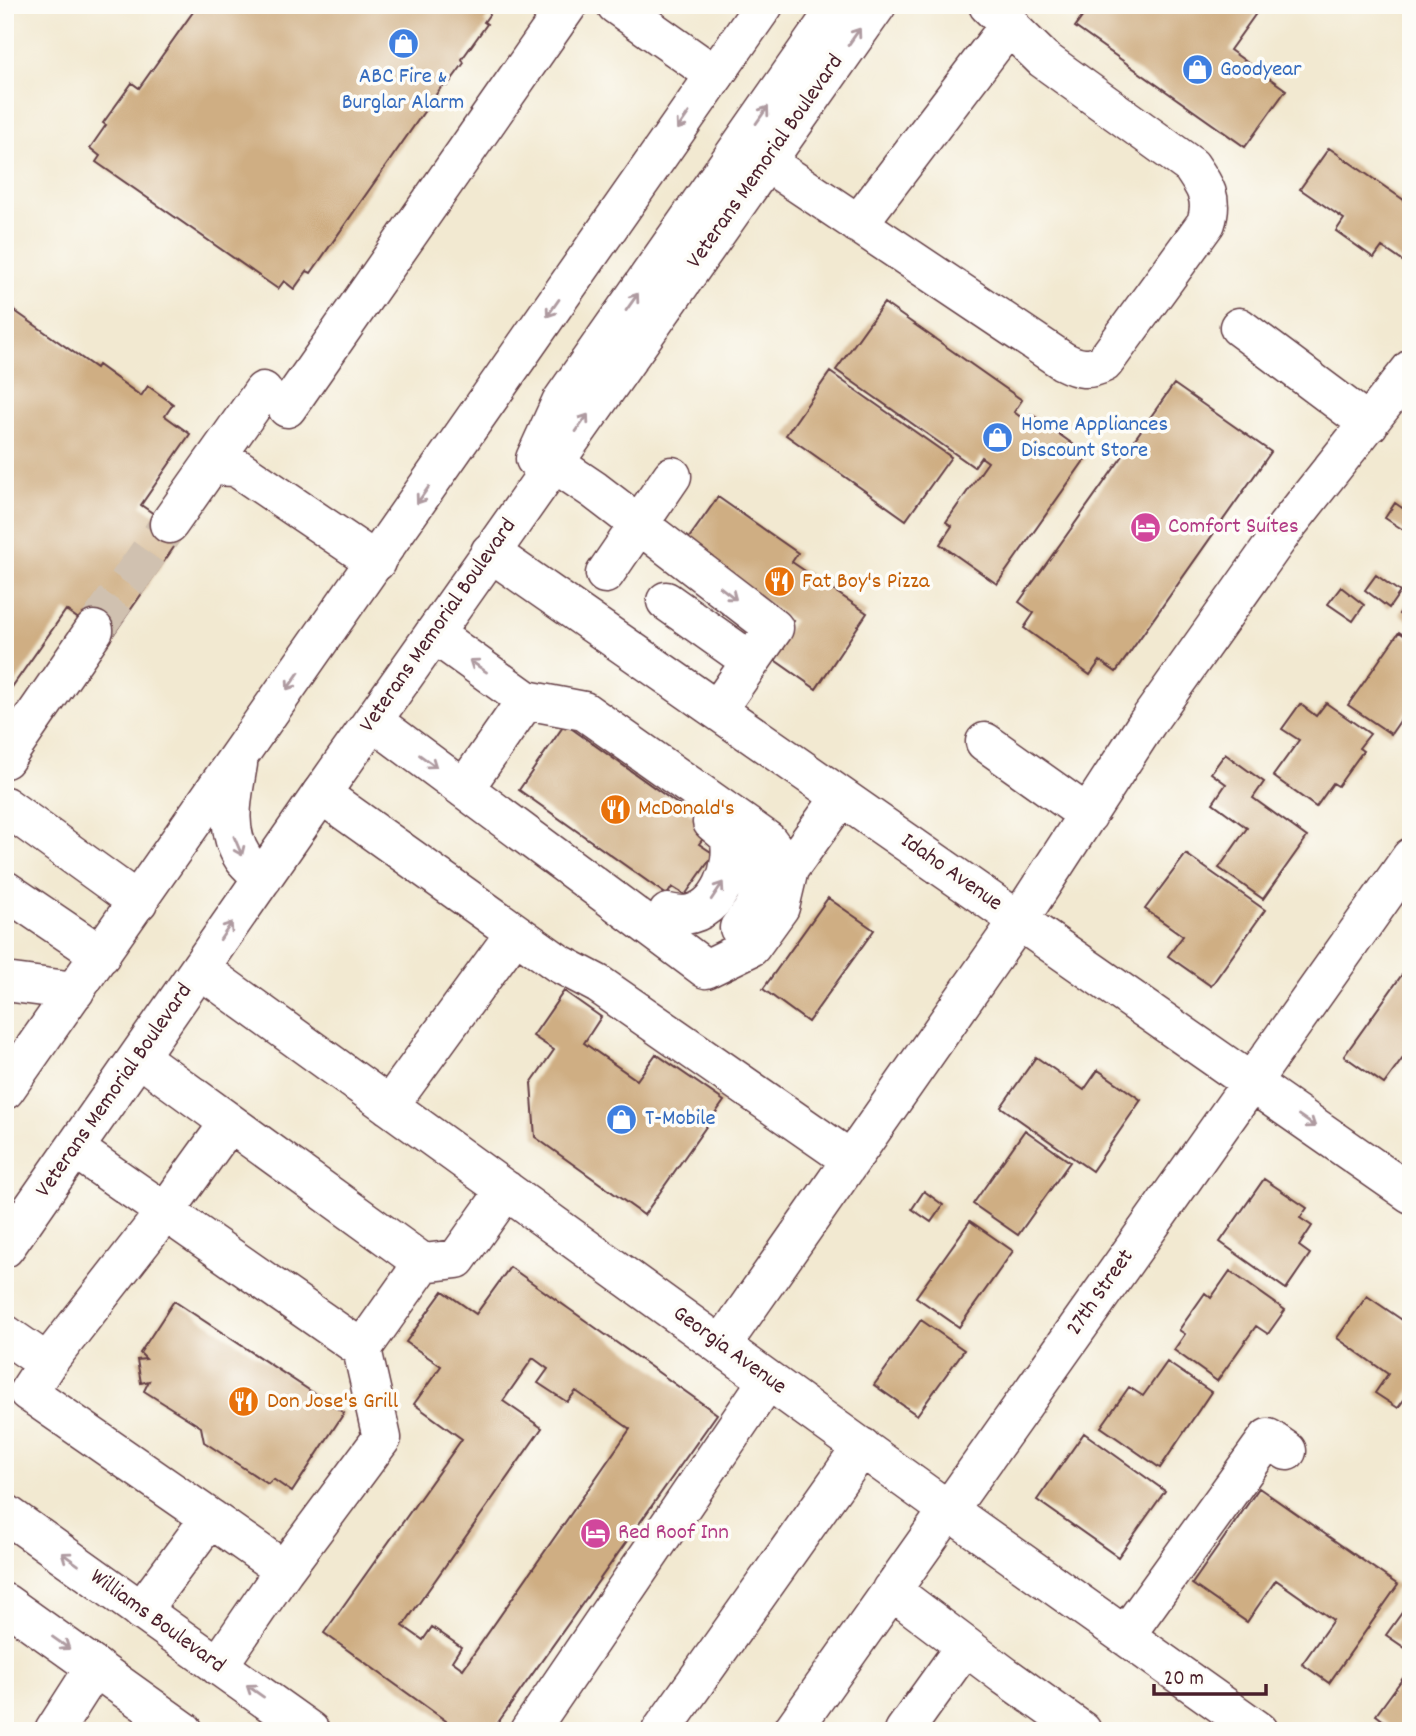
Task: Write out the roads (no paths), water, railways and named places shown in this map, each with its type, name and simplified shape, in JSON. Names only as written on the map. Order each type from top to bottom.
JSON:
[{"type":"main road","points":[[169,524],[210,467],[275,400],[568,5]]},
{"type":"main road","points":[[616,5],[715,75]]},
{"type":"main road","points":[[5,1090],[764,5]]},
{"type":"main road","points":[[491,552],[561,402],[839,5]]},
{"type":"main road","name":"Veterans Memorial Boulevard","points":[[5,1248],[433,634],[877,5]]},
{"type":"main road","points":[[766,162],[858,224],[1063,361],[1077,368],[1091,369],[1104,362],[1206,223],[1210,200],[1205,185],[1191,166],[1043,59],[999,15],[858,224]]},
{"type":"main road","points":[[1239,327],[1369,424]]},
{"type":"main road","points":[[721,1346],[1019,920],[1147,723],[1278,538],[1411,369]]},
{"type":"main road","points":[[554,463],[774,628],[717,710]]},
{"type":"main road","points":[[210,467],[236,467],[376,562]]},
{"type":"main road","points":[[605,573],[672,476]]},
{"type":"main road","name":"Idaho Avenue","points":[[491,552],[1411,1194]]},
{"type":"main road","points":[[666,601],[735,650]]},
{"type":"main road","points":[[664,673],[699,624]]},
{"type":"main road","points":[[5,759],[94,630]]},
{"type":"main road","points":[[433,634],[526,700],[584,711],[768,841],[789,869]]},
{"type":"main road","points":[[464,789],[526,700]]},
{"type":"main road","points":[[506,820],[530,819],[699,937],[712,940],[732,936],[748,918],[757,902],[758,884],[752,866],[729,836],[593,735],[584,711]]},
{"type":"main road","points":[[373,721],[706,969],[751,947],[780,907],[789,869],[841,797]]},
{"type":"main road","points":[[985,742],[1088,815]]},
{"type":"main road","points":[[239,759],[230,813],[233,837],[243,858],[262,878]]},
{"type":"main road","points":[[321,794],[558,963],[598,984],[851,1160]]},
{"type":"main road","points":[[5,806],[138,902]]},
{"type":"main road","name":"27th Street","points":[[792,1731],[1411,857]]},
{"type":"main road","points":[[5,890],[101,955]]},
{"type":"main road","points":[[389,1106],[515,933]]},
{"type":"main road","name":"Georgia Avenue","points":[[200,969],[1258,1731]]},
{"type":"main road","points":[[5,982],[75,990]]},
{"type":"main road","points":[[139,1058],[423,1264],[457,1259],[506,1190]]},
{"type":"main road","points":[[229,1123],[165,1212],[47,1363],[28,1392],[284,1570]]},
{"type":"main road","points":[[75,1149],[362,1349],[382,1438],[284,1570],[218,1665]]},
{"type":"main road","points":[[362,1349],[423,1264]]},
{"type":"main road","points":[[5,1334],[47,1363]]},
{"type":"main road","points":[[529,1731],[768,1380]]},
{"type":"main road","points":[[1125,1636],[1268,1438],[1287,1451]]},
{"type":"main road","points":[[661,1731],[862,1447]]},
{"type":"main road","name":"Williams Boulevard","points":[[5,1513],[310,1731]]},
{"type":"main road","points":[[141,1611],[210,1518]]},
{"type":"main road","points":[[891,1590],[965,1646],[1036,1718],[1082,1731]]},
{"type":"main road","points":[[5,1603],[95,1667],[167,1726]]},
{"type":"main road","points":[[904,1731],[965,1646]]},
{"type":"main road","points":[[54,1731],[95,1667]]},
{"type":"tunnel","points":[[94,630],[169,524]]},
{"type":"place","name":"ABC Fire & Burglar Alarm","points":[[403,43]]},
{"type":"place","name":"Goodyear","points":[[1197,70]]},
{"type":"place","name":"Home Appliances Discount Store","points":[[998,438]]},
{"type":"place","name":"Comfort Suites","points":[[1145,527]]},
{"type":"place","name":"Fat Boy's Pizza","points":[[779,582]]},
{"type":"place","name":"McDonald's","points":[[615,809]]},
{"type":"place","name":"T-Mobile","points":[[622,1119]]},
{"type":"place","name":"Don Jose's Grill","points":[[244,1402]]},
{"type":"place","name":"Red Roof Inn","points":[[595,1533]]}]
